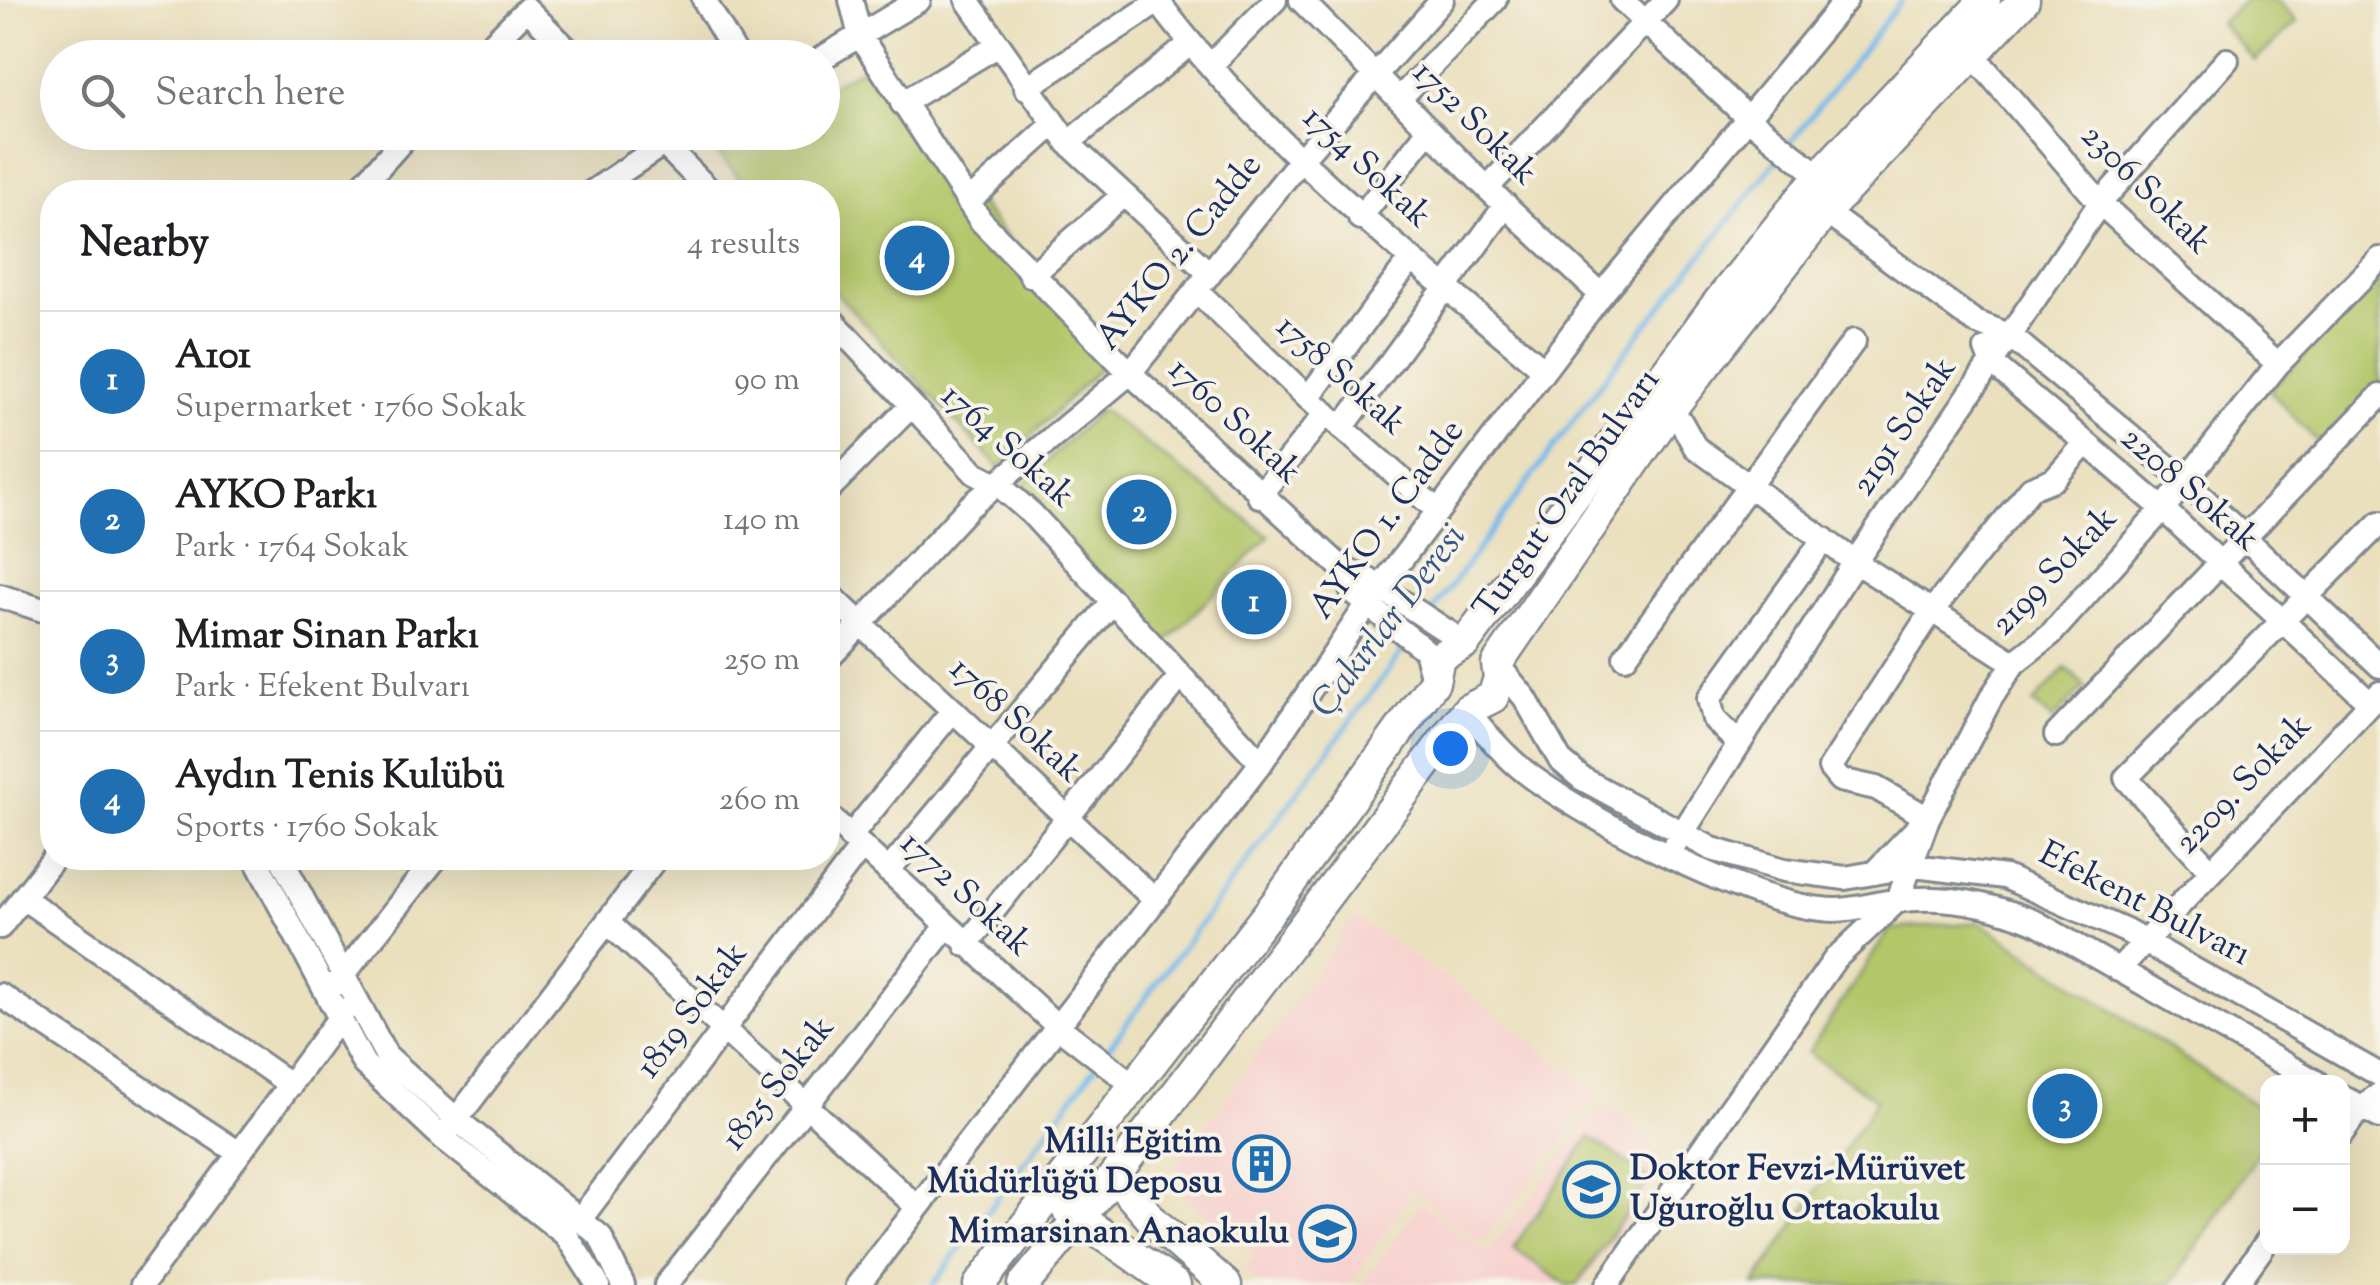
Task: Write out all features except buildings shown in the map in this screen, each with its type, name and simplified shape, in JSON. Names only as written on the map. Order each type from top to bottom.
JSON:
[{"type":"main road","name":"Turgut Ozal Bulvarı","points":[[1661,400],[1825,212],[1964,44],[1984,0]]},
{"type":"main road","name":"Turgut Ozal Bulvarı","points":[[1023,1285],[1114,1176],[1467,710],[1492,696],[1499,678],[1497,664],[1661,400],[1798,159],[2024,0]]},
{"type":"main road","name":"Turgut Ozal Bulvarı","points":[[978,1285],[1277,902],[1434,682],[1440,657],[1453,636],[1641,430]]},
{"type":"main road","name":"Efekent Bulvarı","points":[[1453,636],[1486,650],[1497,664]]},
{"type":"main road","points":[[1434,682],[1447,703],[1467,710]]},
{"type":"main road","points":[[1114,1176],[1155,1223],[1226,1285]]},
{"type":"main road","points":[[1048,1196],[1175,1285]]},
{"type":"street","points":[[704,0],[727,40]]},
{"type":"street","name":"1760 Sokak","points":[[851,0],[860,36],[902,104],[968,202],[1031,276],[1259,496],[1345,571],[1352,592],[1373,596]]},
{"type":"street","points":[[840,48],[920,0]]},
{"type":"street","name":"1758 Sokak","points":[[967,0],[1061,134],[1326,413],[1437,510]]},
{"type":"street","points":[[1211,65],[1274,0]]},
{"type":"street","name":"1752 Sokak","points":[[1301,0],[1487,188],[1601,295]]},
{"type":"street","name":"AYKO 2. Cadde","points":[[840,646],[969,508],[1000,486],[1130,373],[1302,158],[1442,0]]},
{"type":"street","points":[[1399,99],[1495,0]]},
{"type":"street","points":[[1622,0],[1798,159]]},
{"type":"street","points":[[1487,188],[1666,0]]},
{"type":"street","name":"AYKO 1. Cadde","points":[[858,1285],[1261,763],[1373,596],[1601,295],[1846,0]]},
{"type":"street","points":[[1026,88],[1158,1]]},
{"type":"street","name":"1754 Sokak","points":[[1158,1],[1191,44],[1360,218],[1544,370]]},
{"type":"street","points":[[497,40],[534,4],[562,40]]},
{"type":"street","points":[[968,202],[1191,44]]},
{"type":"street","name":"2306 Sokak","points":[[1964,44],[2100,203],[2278,364]]},
{"type":"street","points":[[902,104],[996,46]]},
{"type":"street","name":"2191 Sokak","points":[[1676,844],[1855,562],[2100,203],[2227,60]]},
{"type":"street","points":[[1360,218],[1429,130]]},
{"type":"street","points":[[367,180],[394,150]]},
{"type":"street","points":[[608,180],[647,150]]},
{"type":"street","points":[[676,150],[701,180]]},
{"type":"street","points":[[1031,276],[1122,196]]},
{"type":"street","points":[[1259,496],[1326,413],[1444,286],[1506,206]]},
{"type":"street","name":"2208 Sokak","points":[[1825,212],[1975,322],[2009,336],[2185,481],[2380,666]]},
{"type":"street","name":"2199 Sokak","points":[[1928,818],[1990,698],[2014,664],[2051,634],[2163,509],[2278,364],[2380,259]]},
{"type":"street","points":[[1326,413],[1411,260]]},
{"type":"street","name":"2208 Sokak","points":[[1975,322],[1991,362],[2375,698]]},
{"type":"street","name":"1764 Sokak","points":[[840,329],[975,473],[1000,486],[1112,601],[1261,763]]},
{"type":"street","points":[[1625,657],[1854,341]]},
{"type":"street","points":[[2056,735],[2380,396]]},
{"type":"street","points":[[1661,400],[1695,447]]},
{"type":"street","points":[[840,478],[910,406]]},
{"type":"street","points":[[1641,430],[1695,447],[1855,562],[2014,664]]},
{"type":"street","points":[[1928,818],[1876,788],[1840,780],[1830,768],[1931,612],[2031,488],[2054,479],[2085,444]]},
{"type":"street","points":[[2210,870],[2126,778],[2380,523]]},
{"type":"street","points":[[1739,744],[1714,720],[1709,699],[1824,539]]},
{"type":"street","points":[[0,596],[40,608]]},
{"type":"street","points":[[1373,596],[1413,611],[1453,636]]},
{"type":"street","points":[[1373,596],[1404,634],[1425,650],[1434,682]]},
{"type":"street","points":[[888,871],[1112,601]]},
{"type":"street","name":"1768 Sokak","points":[[840,604],[1155,900]]},
{"type":"street","name":"Efekent Bulvarı","points":[[1497,664],[1525,698],[1560,760],[1581,778],[1676,844],[1786,902],[1835,910],[1929,898],[2004,909],[2304,1075]]},
{"type":"street","points":[[966,945],[1180,677]]},
{"type":"street","name":"2209. Sokak","points":[[2118,970],[2375,698]]},
{"type":"street","name":"1819 Sokak","points":[[840,863],[954,710]]},
{"type":"street","points":[[1467,710],[1526,772],[1676,844]]},
{"type":"street","points":[[1607,1285],[1836,959],[1898,900],[1914,866],[1928,818]]},
{"type":"street","points":[[1836,959],[1875,871],[1928,818]]},
{"type":"street","name":"1772 Sokak","points":[[840,826],[1056,1026],[1136,1087]]},
{"type":"street","name":"Efekent Bulvarı","points":[[1676,844],[1712,849],[1784,870],[1846,878],[1914,866],[2005,877],[2144,941],[2380,1075]]},
{"type":"street","points":[[0,926],[44,870]]},
{"type":"street","points":[[261,870],[364,1064],[581,1218],[600,1236],[623,1285]]},
{"type":"street","points":[[287,870],[386,1055],[450,1128],[566,1235],[594,1274],[573,1285]]},
{"type":"street","points":[[142,1285],[340,1019],[348,987],[428,870]]},
{"type":"street","points":[[450,1128],[647,870]]},
{"type":"street","name":"1819 Sokak","points":[[581,1218],[835,870]]},
{"type":"street","points":[[22,898],[290,1085]]},
{"type":"street","points":[[606,922],[917,1207]]},
{"type":"street","name":"1825 Sokak","points":[[666,1285],[947,926]]},
{"type":"street","points":[[326,996],[348,987]]},
{"type":"street","points":[[0,996],[239,1154]]},
{"type":"street","points":[[2350,1123],[2366,1104]]},
{"type":"street","points":[[1089,1146],[1114,1176]]},
{"type":"street","points":[[2236,1285],[2260,1251]]},
{"type":"shaded area","points":[[1354,917],[1468,993],[1598,1093],[1483,1243],[1338,1139],[1293,1203],[1338,1142],[1411,1194],[1349,1285],[1260,1285],[1243,1271],[1255,1254],[1186,1198],[1175,1169]]},
{"type":"shaded area","name":"Doktor Fevzi-Mürüvet Uğuroğlu Ortaokulu","points":[[1603,1102],[1647,1136],[1656,1176],[1582,1285],[1361,1285],[1420,1203],[1488,1252]]},
{"type":"green space","points":[[2245,0],[2277,0],[2297,22],[2255,61],[2220,23]]},
{"type":"green space","points":[[867,66],[1107,361],[999,468],[840,297],[840,180],[741,180],[715,150],[840,150],[840,80]]},
{"type":"green space","points":[[2380,275],[2380,386],[2321,446],[2270,391]]},
{"type":"green space","points":[[1100,409],[1269,536],[1164,645],[1020,488]]},
{"type":"green space","points":[[2066,668],[2085,686],[2052,720],[2033,703]]},
{"type":"green space","points":[[1980,922],[2260,1108],[2260,1151],[2171,1285],[1754,1285],[1877,1100],[1808,1053],[1890,929]]},
{"type":"green space","points":[[1590,1137],[1650,1179],[1577,1285],[1566,1285],[1513,1248]]},
{"type":"waterway","name":"Çakırlar Deresi","points":[[1790,143],[1902,0]]},
{"type":"waterway","name":"Çakırlar Deresi","points":[[1432,612],[1604,379],[1780,156]]},
{"type":"waterway","name":"Çakırlar Deresi","points":[[1104,1054],[1407,645]]},
{"type":"waterway","name":"Çakırlar Deresi","points":[[933,1285],[1095,1067]]},
{"type":"place","name":"Aydın Tenis Kulübü","points":[[917,258]]},
{"type":"place","name":"AYKO Parkı","points":[[1139,512]]},
{"type":"place","name":"A101","points":[[1254,602]]},
{"type":"place","name":"Mimar Sinan Parkı","points":[[2065,1106]]},
{"type":"place","name":"Milli Eğitim Müdürlüğü Deposu","points":[[1261,1163]]},
{"type":"place","name":"Doktor Fevzi-Mürüvet Uğuroğlu Ortaokulu","points":[[1591,1190]]},
{"type":"place","name":"Mimarsinan Anaokulu","points":[[1328,1233]]}]
